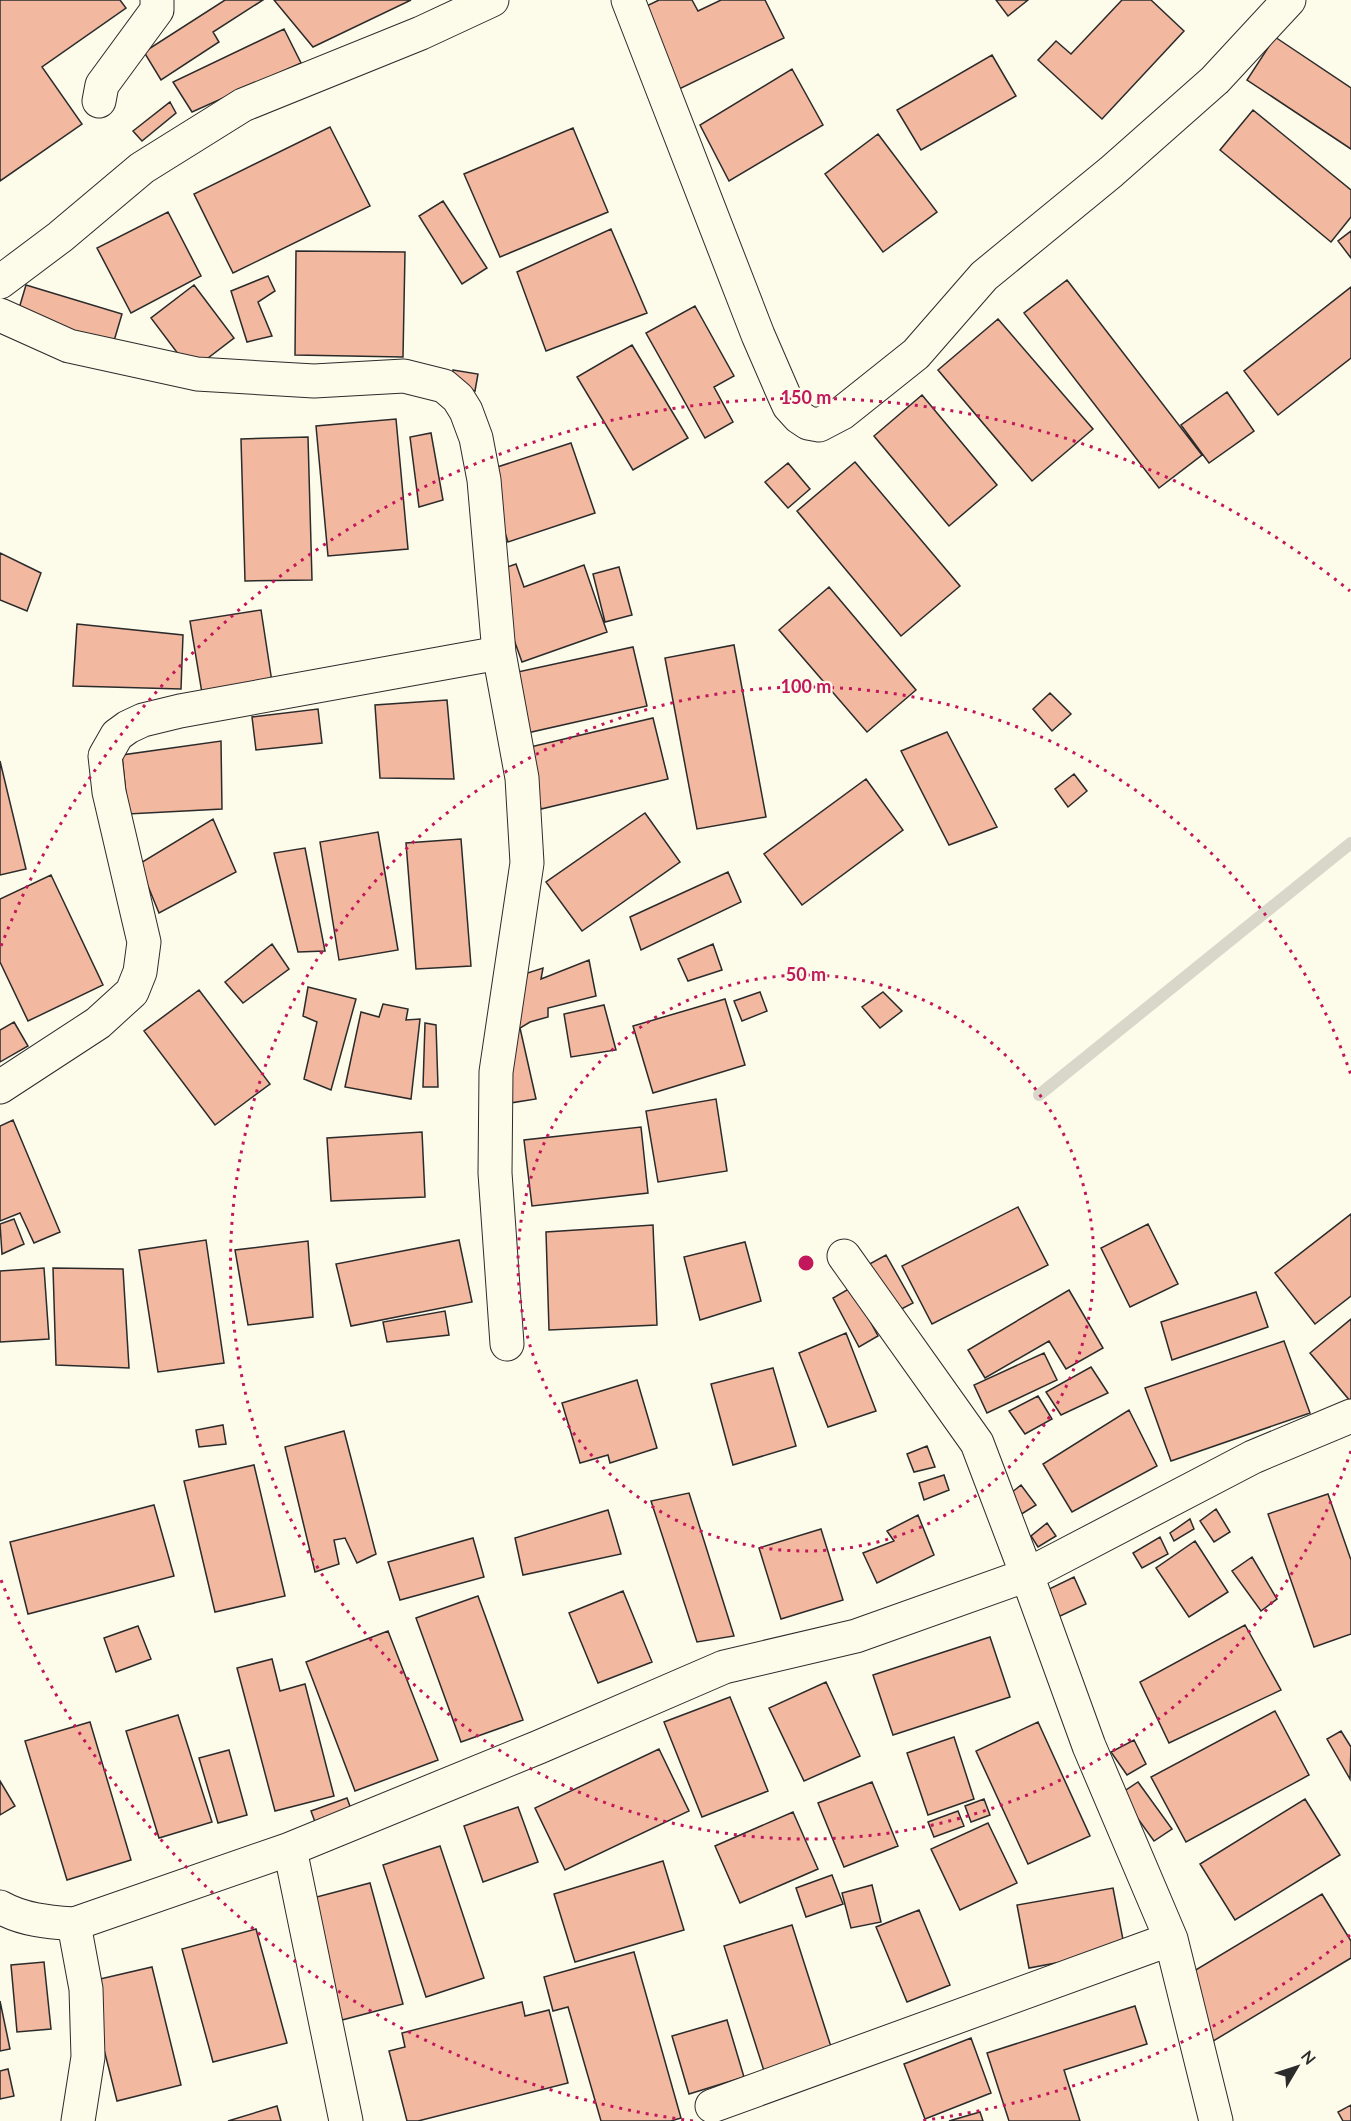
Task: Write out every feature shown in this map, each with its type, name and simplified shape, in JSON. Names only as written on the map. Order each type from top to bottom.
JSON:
[{"type":"street","points":[[99,100],[102,85],[157,10],[158,0]]},
{"type":"street","points":[[0,282],[60,237],[142,168],[243,105],[421,33],[492,0]]},
{"type":"street","points":[[628,0],[758,335],[784,395],[789,406],[799,417],[808,423],[819,425],[842,412],[916,354],[984,276],[1111,172],[1215,80],[1289,0]]},
{"type":"street","points":[[0,315],[69,346],[197,374],[314,381],[404,376],[444,386],[458,398],[466,411],[476,438],[484,480],[499,652],[522,778],[527,863],[496,1072],[495,1173],[507,1344]]},
{"type":"street","points":[[0,1087],[98,1023],[132,992],[140,972],[144,942],[109,792],[105,756],[117,735],[142,720],[180,711],[499,652]]},
{"type":"street","points":[[844,1256],[977,1443],[1089,1746],[1171,1939],[1216,2121]]},
{"type":"street","points":[[0,1907],[14,1915],[45,1922],[74,1924],[290,1849],[538,1747],[724,1667],[855,1636],[1027,1575],[1253,1457],[1351,1416]]},
{"type":"street","points":[[290,1849],[346,2121]]},
{"type":"street","points":[[74,1924],[86,1989],[88,2057],[78,2121]]},
{"type":"street","points":[[712,2106],[1171,1939]]},
{"type":"building","points":[[0,0],[120,0],[126,8],[42,67],[82,124],[0,181]]},
{"type":"building","points":[[225,0],[263,0],[213,32],[219,42],[161,80],[144,52]]},
{"type":"building","points":[[274,0],[411,0],[313,47]]},
{"type":"building","points":[[659,0],[692,0],[698,11],[721,0],[765,0],[784,38],[673,92],[634,12]]},
{"type":"building","points":[[996,0],[1028,0],[1008,16]]},
{"type":"building","points":[[1122,0],[1151,0],[1184,31],[1102,119],[1038,60],[1056,41],[1071,54]]},
{"type":"building","points":[[284,29],[301,63],[192,112],[173,82]]},
{"type":"building","points":[[1275,37],[1351,88],[1351,149],[1247,80]]},
{"type":"building","points":[[992,55],[1016,96],[921,150],[897,110]]},
{"type":"building","points":[[792,69],[823,125],[729,181],[700,125]]},
{"type":"building","points":[[170,102],[176,113],[142,141],[133,131]]},
{"type":"building","points":[[1253,110],[1351,190],[1351,217],[1331,242],[1220,150]]},
{"type":"building","points":[[330,127],[370,206],[233,273],[194,194]]},
{"type":"building","points":[[573,128],[608,212],[500,257],[464,174]]},
{"type":"building","points":[[878,134],[937,212],[883,252],[825,174]]},
{"type":"building","points":[[443,201],[487,268],[462,284],[419,216]]},
{"type":"building","points":[[168,212],[201,276],[131,313],[97,248]]},
{"type":"building","points":[[611,229],[647,313],[546,351],[517,272]]},
{"type":"building","points":[[1351,231],[1351,258],[1338,241]]},
{"type":"building","points":[[296,251],[405,252],[403,357],[295,355]]},
{"type":"building","points":[[268,276],[275,291],[258,302],[272,336],[247,342],[231,291]]},
{"type":"building","points":[[1067,280],[1202,455],[1159,488],[1024,313]]},
{"type":"building","points":[[26,285],[122,314],[111,351],[15,322]]},
{"type":"building","points":[[194,285],[234,338],[191,371],[151,318]]},
{"type":"building","points":[[1351,287],[1351,358],[1278,415],[1244,371]]},
{"type":"building","points":[[695,306],[734,376],[714,387],[733,422],[705,438],[646,333]]},
{"type":"building","points":[[998,319],[1093,429],[1032,481],[938,370]]},
{"type":"building","points":[[632,345],[688,438],[633,470],[577,377]]},
{"type":"building","points":[[453,370],[478,374],[475,391],[452,385]]},
{"type":"building","points":[[1227,392],[1254,431],[1209,463],[1181,425]]},
{"type":"building","points":[[922,395],[997,485],[949,526],[874,436]]},
{"type":"building","points":[[396,419],[408,549],[328,556],[316,426]]},
{"type":"building","points":[[431,433],[443,500],[419,507],[410,437]]},
{"type":"building","points":[[308,437],[312,580],[245,581],[241,439]]},
{"type":"building","points":[[571,443],[595,513],[508,542],[485,471]]},
{"type":"building","points":[[855,462],[960,586],[901,636],[797,511]]},
{"type":"building","points":[[788,463],[810,489],[788,508],[765,482]]},
{"type":"building","points":[[0,553],[41,573],[27,611],[0,600]]},
{"type":"building","points":[[516,564],[524,587],[584,565],[607,632],[522,662],[490,573]]},
{"type":"building","points":[[619,567],[632,615],[605,622],[593,574]]},
{"type":"building","points":[[829,587],[916,690],[867,732],[779,630]]},
{"type":"building","points":[[261,610],[272,682],[202,693],[190,621]]},
{"type":"building","points":[[77,624],[183,635],[181,689],[73,686]]},
{"type":"building","points":[[734,645],[766,817],[697,829],[665,658]]},
{"type":"building","points":[[633,647],[647,706],[527,733],[513,673]]},
{"type":"building","points":[[1050,693],[1071,714],[1052,731],[1033,709]]},
{"type":"building","points":[[447,700],[454,779],[380,778],[375,705]]},
{"type":"building","points":[[318,709],[322,743],[256,750],[252,717]]},
{"type":"building","points":[[653,718],[668,779],[541,809],[526,748]]},
{"type":"building","points":[[947,732],[997,827],[949,845],[901,751]]},
{"type":"building","points":[[221,741],[222,809],[128,814],[122,755]]},
{"type":"building","points":[[0,761],[26,869],[0,875]]},
{"type":"building","points":[[1074,774],[1087,791],[1068,807],[1055,789]]},
{"type":"building","points":[[866,779],[903,830],[802,905],[764,854]]},
{"type":"building","points":[[645,813],[680,862],[582,931],[546,882]]},
{"type":"building","points":[[213,819],[236,872],[159,913],[139,864]]},
{"type":"building","points":[[378,832],[398,950],[339,960],[320,842]]},
{"type":"building","points":[[461,839],[471,966],[416,969],[406,843]]},
{"type":"building","points":[[305,848],[325,951],[298,952],[274,853]]},
{"type":"building","points":[[728,872],[741,902],[641,950],[630,917]]},
{"type":"building","points":[[51,875],[103,985],[28,1021],[0,962],[0,899]]},
{"type":"building","points":[[272,944],[289,969],[243,1003],[225,982]]},
{"type":"building","points":[[713,944],[722,970],[688,981],[678,959]]},
{"type":"building","points":[[589,960],[596,996],[548,1008],[548,1017],[530,1022],[520,1028],[536,1099],[504,1104],[515,977],[543,968],[541,979]]},
{"type":"building","points":[[308,987],[356,999],[331,1090],[304,1079],[317,1022],[303,1016]]},
{"type":"building","points":[[199,990],[270,1084],[215,1125],[144,1031]]},
{"type":"building","points":[[760,992],[767,1011],[742,1021],[734,1001]]},
{"type":"building","points":[[883,992],[902,1011],[880,1028],[862,1007]]},
{"type":"building","points":[[725,999],[745,1065],[653,1093],[633,1026]]},
{"type":"building","points":[[383,1004],[408,1009],[406,1020],[420,1019],[411,1099],[345,1087],[361,1012],[379,1017]]},
{"type":"building","points":[[604,1005],[616,1050],[571,1057],[564,1014]]},
{"type":"building","points":[[14,1022],[28,1046],[0,1062],[0,1030]]},
{"type":"building","points":[[425,1023],[436,1025],[438,1087],[423,1087]]},
{"type":"building","points":[[716,1099],[727,1171],[658,1182],[646,1111]]},
{"type":"building","points":[[13,1120],[60,1232],[34,1243],[20,1213],[0,1221],[0,1126]]},
{"type":"building","points":[[641,1127],[648,1193],[532,1206],[524,1140]]},
{"type":"building","points":[[422,1132],[425,1197],[331,1201],[327,1138]]},
{"type":"building","points":[[1018,1207],[1048,1265],[932,1324],[902,1266]]},
{"type":"building","points":[[1351,1214],[1351,1296],[1315,1324],[1275,1273]]},
{"type":"building","points":[[14,1219],[24,1244],[2,1254],[0,1224]]},
{"type":"building","points":[[1148,1224],[1178,1284],[1130,1307],[1101,1248]]},
{"type":"building","points":[[653,1225],[657,1325],[549,1330],[546,1232]]},
{"type":"building","points":[[206,1240],[224,1363],[158,1372],[139,1250]]},
{"type":"building","points":[[459,1240],[472,1302],[351,1326],[336,1264]]},
{"type":"building","points":[[308,1241],[313,1317],[248,1325],[235,1250]]},
{"type":"building","points":[[745,1242],[761,1301],[700,1320],[684,1257]]},
{"type":"building","points":[[886,1255],[913,1303],[890,1315],[864,1267]]},
{"type":"building","points":[[44,1268],[49,1339],[0,1342],[0,1271]]},
{"type":"building","points":[[53,1268],[123,1269],[129,1368],[56,1365]]},
{"type":"building","points":[[852,1287],[878,1336],[859,1347],[833,1298]]},
{"type":"building","points":[[1069,1290],[1103,1348],[1066,1369],[1049,1341],[985,1378],[968,1350]]},
{"type":"building","points":[[1256,1292],[1268,1327],[1172,1360],[1161,1322]]},
{"type":"building","points":[[445,1311],[449,1335],[387,1342],[383,1322]]},
{"type":"building","points":[[1351,1319],[1351,1402],[1310,1353]]},
{"type":"building","points":[[846,1333],[876,1411],[828,1427],[799,1353]]},
{"type":"building","points":[[1284,1341],[1310,1413],[1171,1461],[1145,1388]]},
{"type":"building","points":[[1044,1353],[1057,1380],[987,1413],[974,1385]]},
{"type":"building","points":[[1091,1367],[1108,1393],[1061,1415],[1046,1392]]},
{"type":"building","points":[[773,1368],[796,1446],[733,1465],[711,1384]]},
{"type":"building","points":[[637,1380],[657,1448],[610,1463],[608,1455],[580,1463],[562,1403]]},
{"type":"building","points":[[1038,1396],[1052,1419],[1025,1434],[1009,1411]]},
{"type":"building","points":[[1129,1410],[1157,1466],[1072,1512],[1043,1464]]},
{"type":"building","points":[[223,1425],[226,1444],[199,1447],[196,1430]]},
{"type":"building","points":[[344,1431],[376,1554],[357,1563],[345,1538],[334,1540],[339,1564],[315,1572],[285,1447]]},
{"type":"building","points":[[927,1446],[935,1467],[914,1472],[907,1454]]},
{"type":"building","points":[[254,1465],[285,1596],[215,1612],[184,1481]]},
{"type":"building","points":[[944,1475],[949,1490],[924,1500],[919,1483]]},
{"type":"building","points":[[1021,1485],[1036,1505],[1020,1515],[1006,1497]]},
{"type":"building","points":[[689,1493],[734,1636],[697,1642],[651,1501]]},
{"type":"building","points":[[1328,1494],[1351,1560],[1351,1634],[1314,1647],[1268,1514]]},
{"type":"building","points":[[154,1505],[174,1576],[28,1614],[10,1542]]},
{"type":"building","points":[[1216,1509],[1230,1532],[1214,1542],[1200,1521]]},
{"type":"building","points":[[608,1510],[621,1554],[523,1575],[515,1538]]},
{"type":"building","points":[[918,1515],[934,1555],[877,1583],[863,1553],[894,1541],[887,1531]]},
{"type":"building","points":[[1190,1519],[1194,1529],[1174,1541],[1170,1533]]},
{"type":"building","points":[[1047,1523],[1056,1536],[1038,1547],[1031,1536]]},
{"type":"building","points":[[821,1529],[843,1600],[781,1619],[759,1548]]},
{"type":"building","points":[[1160,1537],[1168,1554],[1142,1568],[1133,1553]]},
{"type":"building","points":[[473,1538],[484,1577],[400,1600],[388,1562]]},
{"type":"building","points":[[1195,1541],[1228,1592],[1189,1617],[1156,1568]]},
{"type":"building","points":[[1252,1557],[1277,1599],[1261,1611],[1232,1571]]},
{"type":"building","points":[[1074,1577],[1086,1604],[1058,1617],[1045,1591]]},
{"type":"building","points":[[623,1591],[652,1662],[598,1683],[569,1613]]},
{"type":"building","points":[[478,1596],[523,1720],[461,1742],[416,1618]]},
{"type":"building","points":[[1245,1625],[1281,1690],[1169,1743],[1140,1682]]},
{"type":"building","points":[[138,1626],[151,1659],[116,1672],[104,1638]]},
{"type":"building","points":[[388,1631],[438,1760],[355,1791],[306,1662]]},
{"type":"building","points":[[990,1637],[1010,1697],[893,1735],[873,1675]]},
{"type":"building","points":[[272,1659],[280,1691],[305,1684],[334,1796],[275,1811],[237,1668]]},
{"type":"building","points":[[826,1682],[860,1756],[804,1781],[769,1708]]},
{"type":"building","points":[[730,1697],[768,1791],[702,1817],[664,1722]]},
{"type":"building","points":[[1275,1711],[1309,1775],[1186,1842],[1151,1777]]},
{"type":"building","points":[[178,1715],[212,1822],[159,1838],[126,1731]]},
{"type":"building","points":[[90,1722],[131,1860],[67,1880],[25,1741]]},
{"type":"building","points":[[1038,1722],[1090,1836],[1028,1864],[976,1751]]},
{"type":"building","points":[[1341,1731],[1351,1747],[1350,1779],[1327,1739]]},
{"type":"building","points":[[954,1737],[974,1799],[928,1815],[907,1753]]},
{"type":"building","points":[[1134,1740],[1146,1764],[1127,1775],[1111,1752]]},
{"type":"building","points":[[659,1749],[689,1811],[565,1870],[535,1808]]},
{"type":"building","points":[[229,1750],[247,1815],[218,1823],[199,1758]]},
{"type":"building","points":[[0,1781],[15,1806],[0,1815]]},
{"type":"building","points":[[872,1782],[898,1846],[844,1867],[818,1803]]},
{"type":"building","points":[[1138,1782],[1172,1829],[1154,1841],[1120,1794]]},
{"type":"building","points":[[347,1798],[355,1820],[319,1833],[311,1811]]},
{"type":"building","points":[[984,1799],[990,1815],[971,1822],[965,1806]]},
{"type":"building","points":[[1305,1799],[1340,1855],[1235,1920],[1200,1864]]},
{"type":"building","points":[[518,1807],[538,1862],[483,1882],[464,1826]]},
{"type":"building","points":[[958,1811],[964,1826],[934,1837],[928,1822]]},
{"type":"building","points":[[793,1812],[818,1869],[740,1903],[715,1846]]},
{"type":"building","points":[[988,1823],[1017,1883],[960,1910],[931,1849]]},
{"type":"building","points":[[440,1846],[484,1978],[426,1997],[383,1865]]},
{"type":"building","points":[[663,1861],[684,1930],[575,1962],[554,1894]]},
{"type":"building","points":[[832,1875],[843,1904],[806,1917],[796,1888]]},
{"type":"building","points":[[370,1883],[403,2004],[342,2020],[309,1899]]},
{"type":"building","points":[[872,1885],[881,1922],[851,1928],[842,1893]]},
{"type":"building","points":[[1113,1888],[1125,1950],[1029,1968],[1017,1905]]},
{"type":"building","points":[[1322,1894],[1351,1941],[1351,1958],[1210,2043],[1174,1983]]},
{"type":"building","points":[[919,1910],[950,1985],[907,2002],[876,1927]]},
{"type":"building","points":[[792,1925],[833,2053],[765,2074],[724,1946]]},
{"type":"building","points":[[256,1929],[287,2043],[213,2062],[182,1949]]},
{"type":"building","points":[[634,1952],[681,2118],[671,2121],[601,2121],[568,2007],[553,2011],[544,1977]]},
{"type":"building","points":[[44,1962],[51,2029],[17,2032],[11,1965]]},
{"type":"building","points":[[152,1967],[181,2085],[117,2101],[87,1982]]},
{"type":"building","points":[[0,2001],[10,2049],[0,2051]]},
{"type":"building","points":[[522,2002],[525,2016],[549,2010],[568,2083],[418,2121],[407,2121],[389,2051],[405,2047],[402,2033]]},
{"type":"building","points":[[1135,2006],[1147,2044],[1064,2070],[1080,2121],[1009,2121],[987,2053]]},
{"type":"building","points":[[727,2020],[744,2077],[689,2094],[672,2036]]},
{"type":"building","points":[[971,2038],[991,2093],[925,2119],[904,2064]]},
{"type":"building","points":[[8,2069],[14,2096],[0,2099],[0,2071]]},
{"type":"building","points":[[1351,2105],[1351,2121],[1343,2121],[1338,2112]]},
{"type":"building","points":[[277,2106],[281,2121],[228,2121]]},
{"type":"building","points":[[980,2112],[983,2121],[949,2121]]},
{"type":"waterway","points":[[1039,1095],[1351,843]]}]
